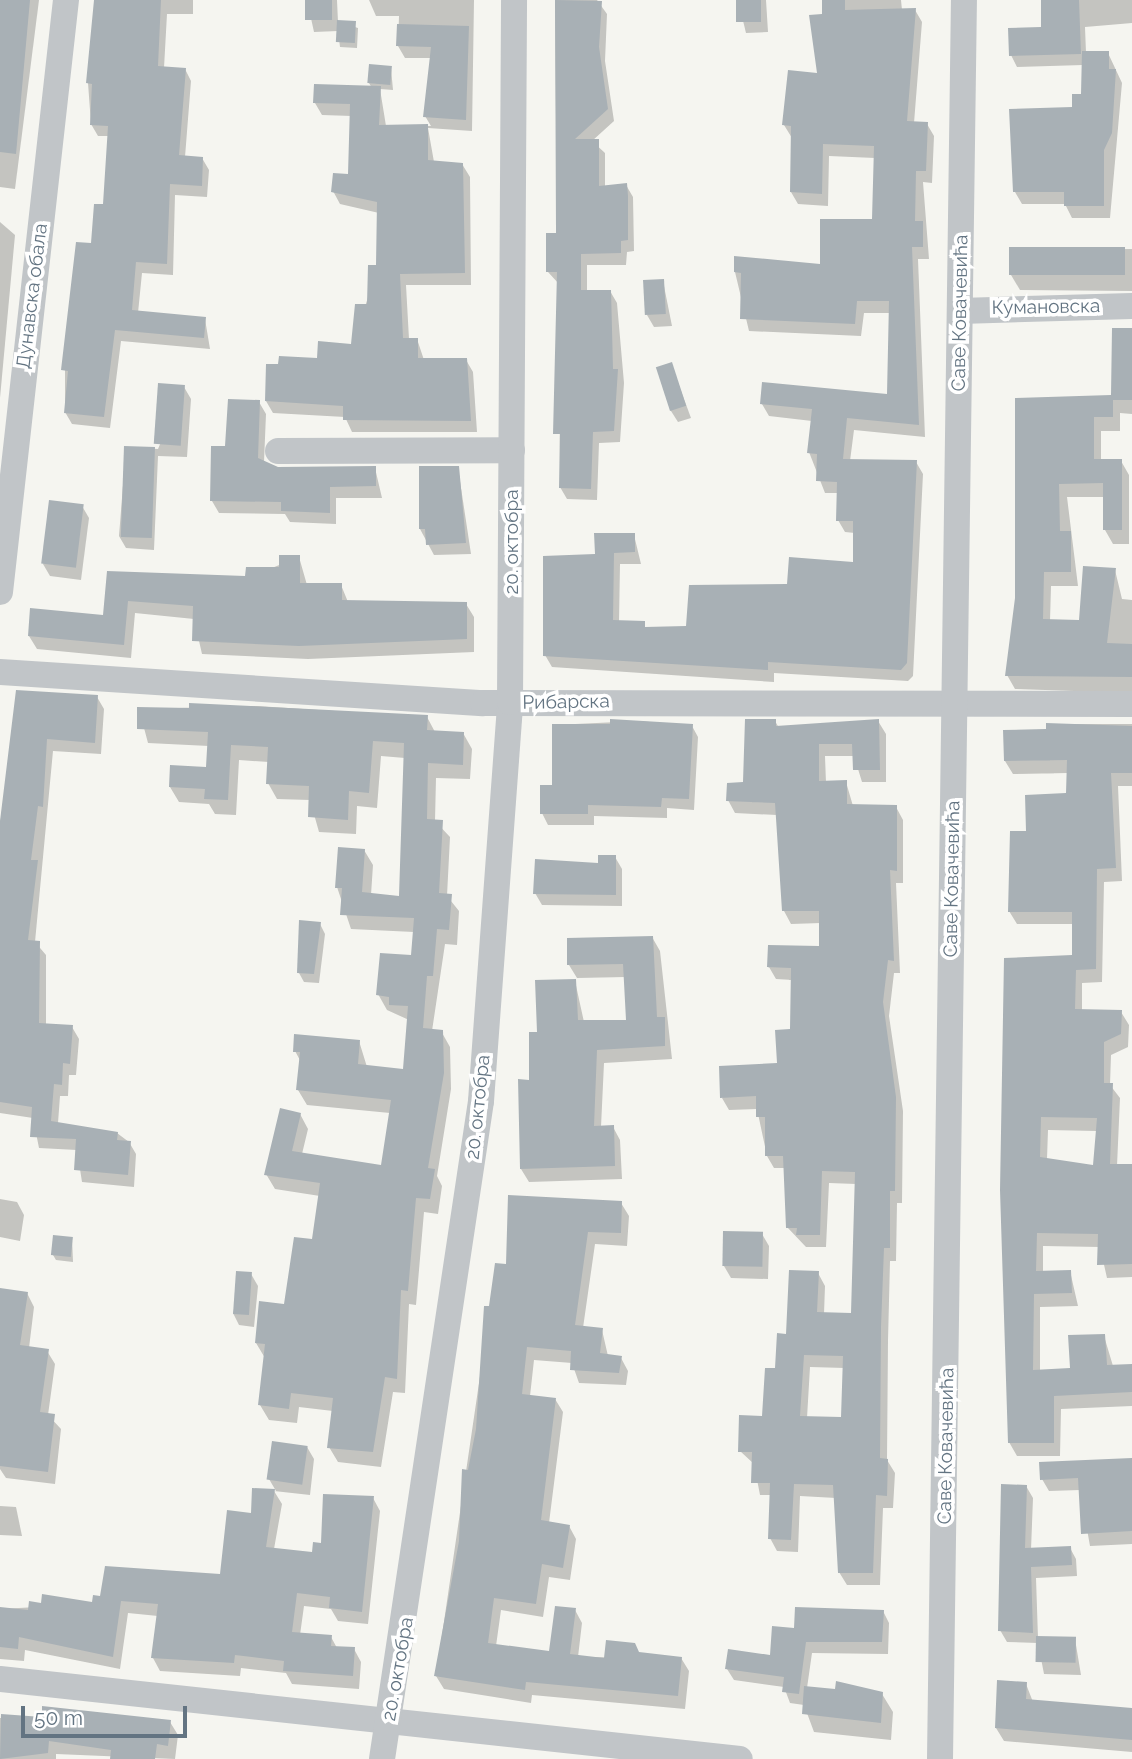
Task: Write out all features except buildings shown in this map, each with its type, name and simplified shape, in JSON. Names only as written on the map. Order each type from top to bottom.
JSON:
[{"type":"street","name":"Дунавска обала","points":[[0,592],[66,0]]},
{"type":"street","name":"20. октобра","points":[[382,1759],[390,1723],[481,1101],[510,702],[514,0]]},
{"type":"street","name":"Саве Ковачевића","points":[[940,1759],[964,0]]},
{"type":"street","name":"Кумановска","points":[[960,311],[1132,306]]},
{"type":"street","points":[[278,451],[512,450]]},
{"type":"street","name":"Рибарска","points":[[0,672],[510,702],[955,708],[1132,704]]},
{"type":"street","points":[[0,1679],[740,1759]]}]
